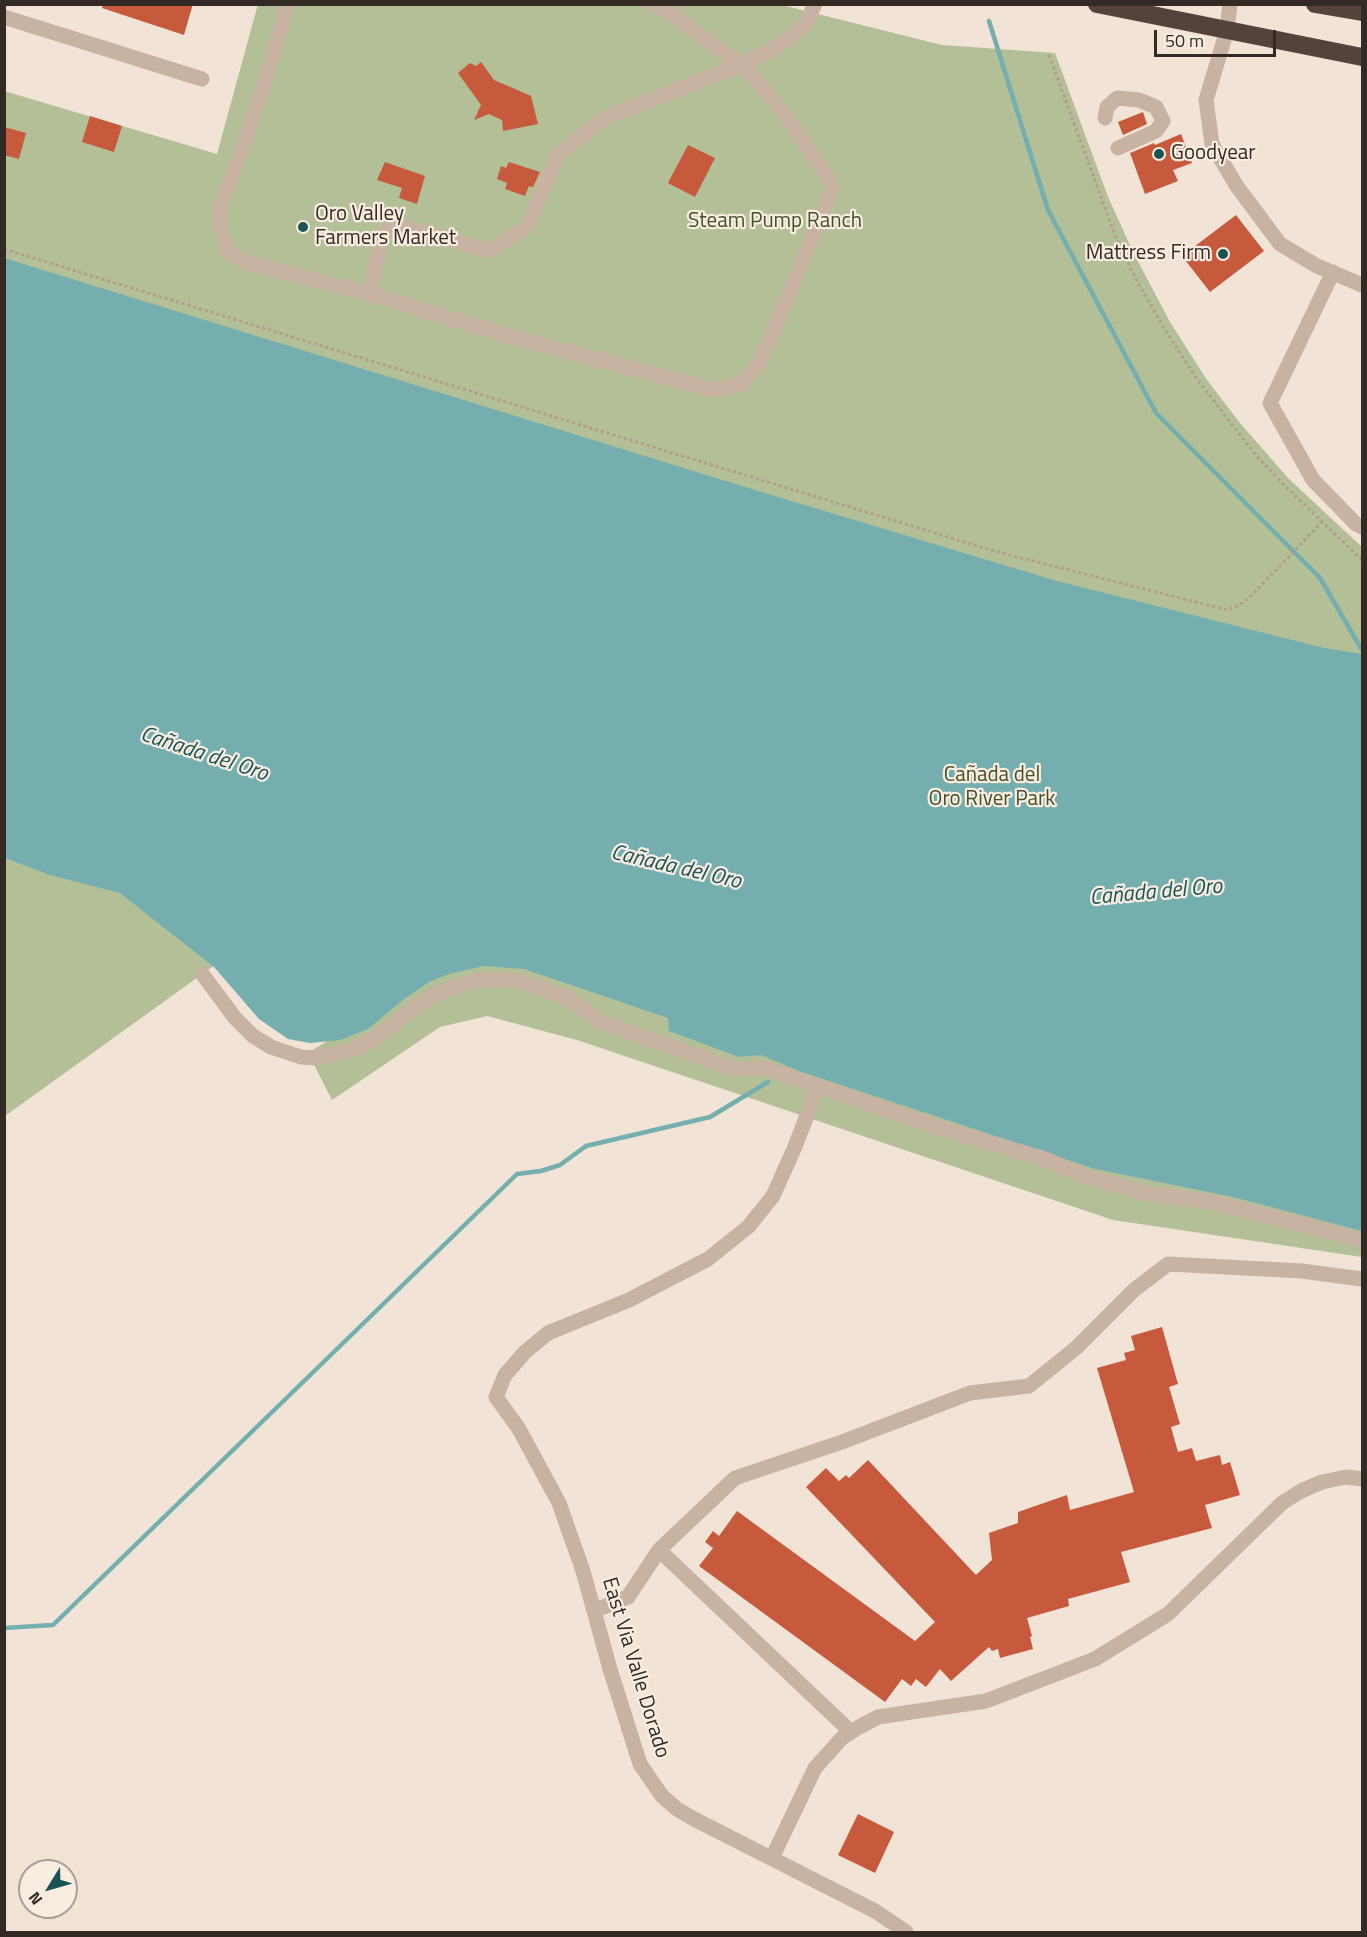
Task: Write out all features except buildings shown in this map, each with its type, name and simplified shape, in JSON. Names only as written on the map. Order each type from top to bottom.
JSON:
[{"type":"highway","points":[[1097,4],[1362,57]]},
{"type":"highway","points":[[1315,4],[1362,12]]},
{"type":"street","points":[[288,4],[260,100],[220,209],[221,230],[228,252],[249,263],[369,294],[505,335],[714,390],[742,384],[761,360],[833,188],[829,178],[785,115],[751,73],[668,11],[652,4]]},
{"type":"street","points":[[369,294],[382,237],[393,223],[489,251],[526,228],[558,155],[603,119],[741,65],[768,52],[794,35],[806,23],[815,4]]},
{"type":"street","points":[[1230,4],[1227,30],[1206,100],[1212,144],[1236,185],[1280,244],[1317,266],[1362,285]]},
{"type":"street","points":[[4,17],[202,79]]},
{"type":"street","points":[[1105,118],[1107,107],[1117,98],[1139,100],[1156,107],[1162,121],[1156,131],[1118,148]]},
{"type":"street","points":[[1333,272],[1270,403],[1313,480],[1356,524],[1362,527]]},
{"type":"street","points":[[203,975],[235,1018],[253,1036],[271,1047],[301,1058],[318,1058],[354,1049],[371,1041],[426,999],[443,991],[479,980],[520,981],[563,996],[597,1020],[733,1069],[765,1068],[940,1128],[1045,1159],[1101,1181],[1150,1194],[1212,1202],[1362,1240]]},
{"type":"street","name":"East Via Valle Dorado","points":[[818,1087],[773,1196],[748,1227],[708,1259],[629,1300],[548,1333],[525,1352],[505,1375],[496,1397],[519,1429],[560,1503],[583,1571],[640,1764],[652,1783],[662,1796],[677,1809],[874,1911],[906,1932]]},
{"type":"street","points":[[594,1611],[628,1597],[659,1550],[735,1478],[842,1442],[970,1393],[1029,1386],[1076,1348],[1134,1290],[1168,1264],[1302,1271],[1361,1279]]},
{"type":"street","points":[[772,1858],[816,1768],[842,1738],[851,1732],[878,1717],[986,1701],[1095,1659],[1168,1614],[1282,1503],[1301,1491],[1323,1482],[1346,1477],[1362,1479]]},
{"type":"street","points":[[659,1550],[851,1732]]},
{"type":"path","points":[[1050,55],[1116,238],[1137,281],[1194,375],[1254,453],[1362,560]]},
{"type":"path","points":[[4,249],[994,551],[1227,610],[1238,606],[1262,586],[1322,522]]},
{"type":"green space","name":"Cañada del Oro River Park","points":[[258,4],[782,5],[942,45],[1055,53],[1108,197],[1133,252],[1170,322],[1207,380],[1240,423],[1288,478],[1362,547],[1362,1257],[1113,1220],[577,1040],[487,1016],[440,1027],[332,1100],[308,1053],[489,940],[326,885],[5,1116],[4,91],[217,154]]},
{"type":"water","name":"Cañada del Oro River Park","points":[[4,258],[1057,581],[1324,648],[1362,654],[1362,1231],[1233,1197],[1095,1169],[799,1071],[761,1055],[739,1057],[669,1031],[668,1018],[524,969],[484,966],[449,974],[429,982],[368,1029],[340,1040],[310,1043],[288,1039],[259,1019],[214,967],[120,893],[50,875],[5,858]]},
{"type":"waterway","points":[[989,21],[1048,210],[1156,413],[1320,578],[1362,650]]},
{"type":"waterway","points":[[4,1628],[53,1625],[517,1174],[541,1171],[560,1165],[586,1146],[710,1117],[768,1082]]},
{"type":"place","name":"Goodyear","points":[[1159,154]]},
{"type":"place","name":"Oro Valley Farmers Market","points":[[303,227]]},
{"type":"place","name":"Mattress Firm","points":[[1223,254]]},
{"type":"park label","name":"Steam Pump Ranch","points":[[775,222]]},
{"type":"water label","name":"Cañada del Oro","points":[[204,755]]},
{"type":"water label","name":"Cañada del Oro","points":[[676,868]]},
{"type":"water label","name":"Cañada del Oro","points":[[1156,893]]}]
